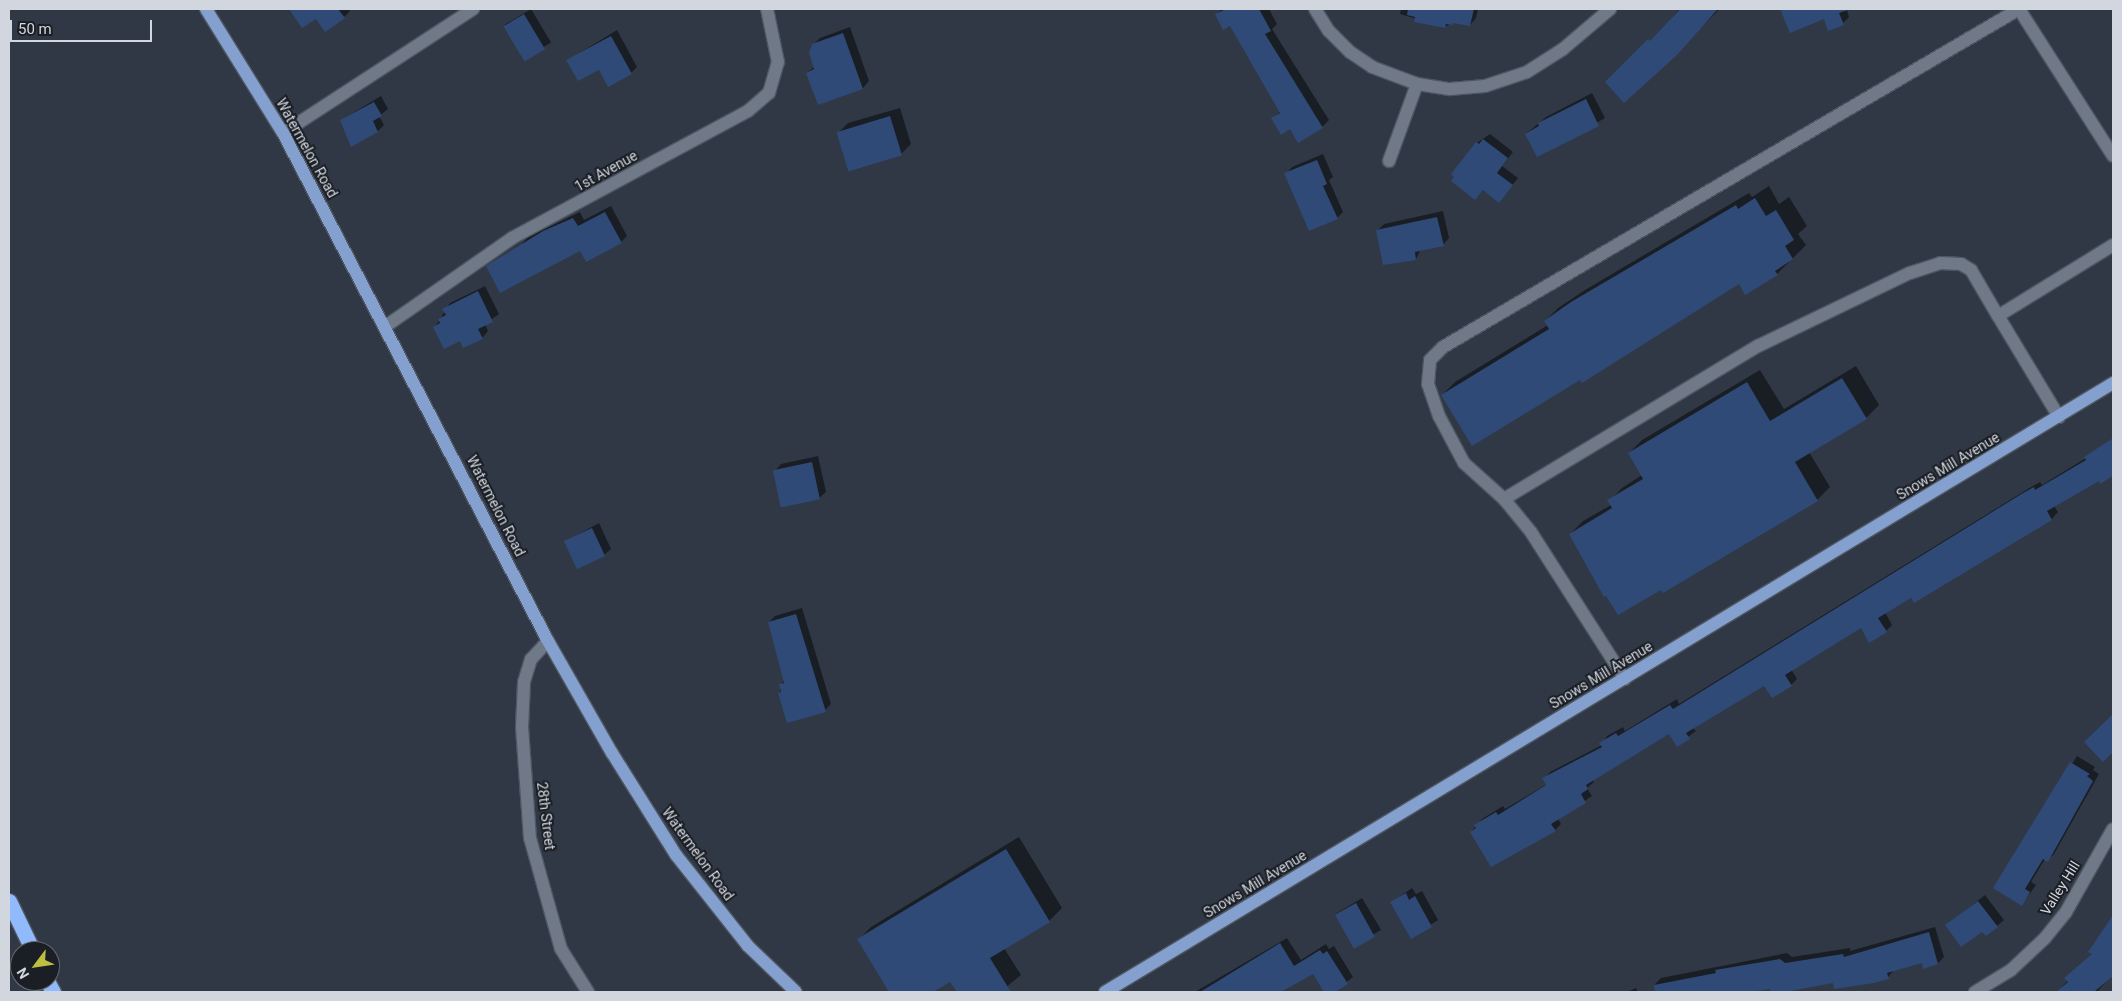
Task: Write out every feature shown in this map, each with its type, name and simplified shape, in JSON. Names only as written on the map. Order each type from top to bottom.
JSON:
[{"type":"highway","points":[[9,901],[13,915],[27,941]]},
{"type":"main road","name":"Watermelon Road","points":[[206,9],[283,133],[386,326],[548,641],[612,753],[676,855],[748,946],[796,992]]},
{"type":"main road","name":"Snows Mill Avenue","points":[[1105,992],[2113,384]]},
{"type":"street","points":[[283,133],[473,9]]},
{"type":"street","name":"1st Avenue","points":[[386,326],[512,238],[748,111],[769,93],[778,62],[767,9]]},
{"type":"street","points":[[1315,9],[1329,31],[1350,52],[1372,67],[1417,84],[1450,89],[1485,86],[1527,72],[1564,49],[1610,9]]},
{"type":"street","points":[[1625,679],[1531,532],[1504,498],[1464,463],[1439,416],[1428,384],[1430,360],[1443,347],[2019,9],[2113,156]]},
{"type":"street","points":[[1389,161],[1417,84]]},
{"type":"street","points":[[1998,316],[2113,245]]},
{"type":"street","points":[[1504,498],[1758,346],[1910,273],[1940,263],[1962,264],[1971,270],[2059,417]]},
{"type":"street","name":"28th Street","points":[[548,641],[531,659],[524,682],[522,727],[530,838],[561,949],[588,992]]},
{"type":"street","name":"Valley Hill","points":[[1975,992],[2010,970],[2045,938],[2066,912],[2113,829]]},
{"type":"building","points":[[289,9],[338,9],[345,18],[325,32],[316,19],[302,28]]},
{"type":"building","points":[[1226,9],[1259,9],[1271,31],[1265,34],[1323,128],[1298,143],[1290,129],[1281,135],[1271,118],[1280,113],[1230,26],[1223,30],[1215,14]]},
{"type":"building","points":[[1408,9],[1474,9],[1470,26],[1453,23],[1453,25],[1446,24],[1445,28],[1414,22],[1415,17],[1407,15]]},
{"type":"building","points":[[1680,9],[1718,9],[1677,55],[1624,103],[1605,82],[1648,39],[1650,41]]},
{"type":"building","points":[[1780,9],[1848,10],[1839,13],[1844,25],[1828,31],[1824,19],[1790,33]]},
{"type":"building","points":[[524,14],[545,49],[525,62],[503,26]]},
{"type":"building","points":[[843,33],[863,89],[818,105],[806,73],[814,69],[809,53],[812,44]]},
{"type":"building","points":[[611,36],[632,74],[608,87],[599,70],[578,81],[566,60]]},
{"type":"building","points":[[1586,99],[1599,126],[1537,157],[1525,134],[1539,126],[1538,123]]},
{"type":"building","points":[[374,102],[382,116],[373,121],[378,132],[351,147],[340,120]]},
{"type":"building","points":[[890,116],[902,155],[848,172],[836,132]]},
{"type":"building","points":[[1483,139],[1508,158],[1497,173],[1513,185],[1499,203],[1483,190],[1475,200],[1451,181],[1454,177],[1451,174],[1476,142],[1479,144]]},
{"type":"building","points":[[1317,160],[1327,184],[1323,186],[1338,219],[1309,231],[1284,173]]},
{"type":"building","points":[[1755,198],[1766,216],[1776,210],[1794,240],[1785,246],[1793,259],[1775,271],[1778,275],[1745,295],[1739,284],[1582,383],[1580,380],[1472,446],[1441,395],[1549,329],[1544,321],[1571,302],[1736,205],[1738,209]]},
{"type":"building","points":[[605,212],[622,243],[586,262],[580,251],[500,293],[486,266],[543,231],[573,218],[578,226]]},
{"type":"building","points":[[1437,217],[1444,246],[1415,252],[1416,260],[1383,265],[1376,230]]},
{"type":"building","points":[[478,291],[493,322],[478,329],[483,339],[463,348],[460,341],[444,349],[433,327],[440,323],[438,319],[446,315],[442,309]]},
{"type":"building","points":[[1842,378],[1867,419],[1795,462],[1818,501],[1663,593],[1661,590],[1618,615],[1606,596],[1604,597],[1569,534],[1612,508],[1607,500],[1643,479],[1628,453],[1747,382],[1770,421]]},
{"type":"building","points":[[2113,438],[2113,476],[2100,484],[2099,481],[2047,511],[2052,520],[1914,603],[1911,598],[1878,618],[1887,632],[1869,643],[1861,628],[1785,675],[1792,686],[1772,698],[1764,686],[1686,733],[1690,739],[1677,747],[1669,734],[1586,785],[1588,789],[1581,794],[1586,803],[1551,824],[1556,831],[1491,867],[1470,832],[1476,828],[1474,825],[1496,812],[1498,815],[1546,785],[1542,778],[1602,747],[1599,743],[1616,733],[1618,736],[1670,705],[1673,709],[2023,493],[2034,487],[2035,490],[2086,460],[2084,457]]},
{"type":"building","points":[[812,462],[820,499],[781,507],[773,470]]},
{"type":"building","points":[[592,528],[605,556],[577,569],[564,541]]},
{"type":"building","points":[[796,614],[826,712],[787,723],[778,693],[781,692],[779,684],[784,683],[768,622]]},
{"type":"building","points":[[2113,714],[2113,752],[2103,762],[2084,742]]},
{"type":"building","points":[[2070,762],[2090,774],[2087,776],[2093,781],[2048,862],[2043,859],[2025,889],[2030,892],[2022,906],[1993,888]]},
{"type":"building","points":[[1006,849],[1050,922],[990,958],[1011,992],[957,992],[950,982],[933,992],[889,992],[857,939]]},
{"type":"building","points":[[1406,893],[1409,900],[1415,896],[1432,927],[1411,939],[1390,902]]},
{"type":"building","points":[[1978,901],[1998,927],[1986,936],[1982,932],[1961,947],[1945,925]]},
{"type":"building","points":[[1356,903],[1375,937],[1354,949],[1335,915]]},
{"type":"building","points":[[2113,915],[2113,976],[2094,992],[2056,992],[2068,982],[2064,978],[2092,954],[2088,952]]},
{"type":"building","points":[[1929,932],[1938,964],[1923,969],[1922,963],[1887,973],[1889,979],[1874,983],[1834,989],[1833,983],[1785,992],[1770,992],[1770,989],[1750,992],[1655,992],[1654,985],[1716,973],[1715,970],[1780,959],[1785,963],[1843,954],[1844,957]]},
{"type":"building","points":[[1280,943],[1294,966],[1320,950],[1323,954],[1327,951],[1348,984],[1335,992],[1324,992],[1313,974],[1281,992],[1200,992]]}]
